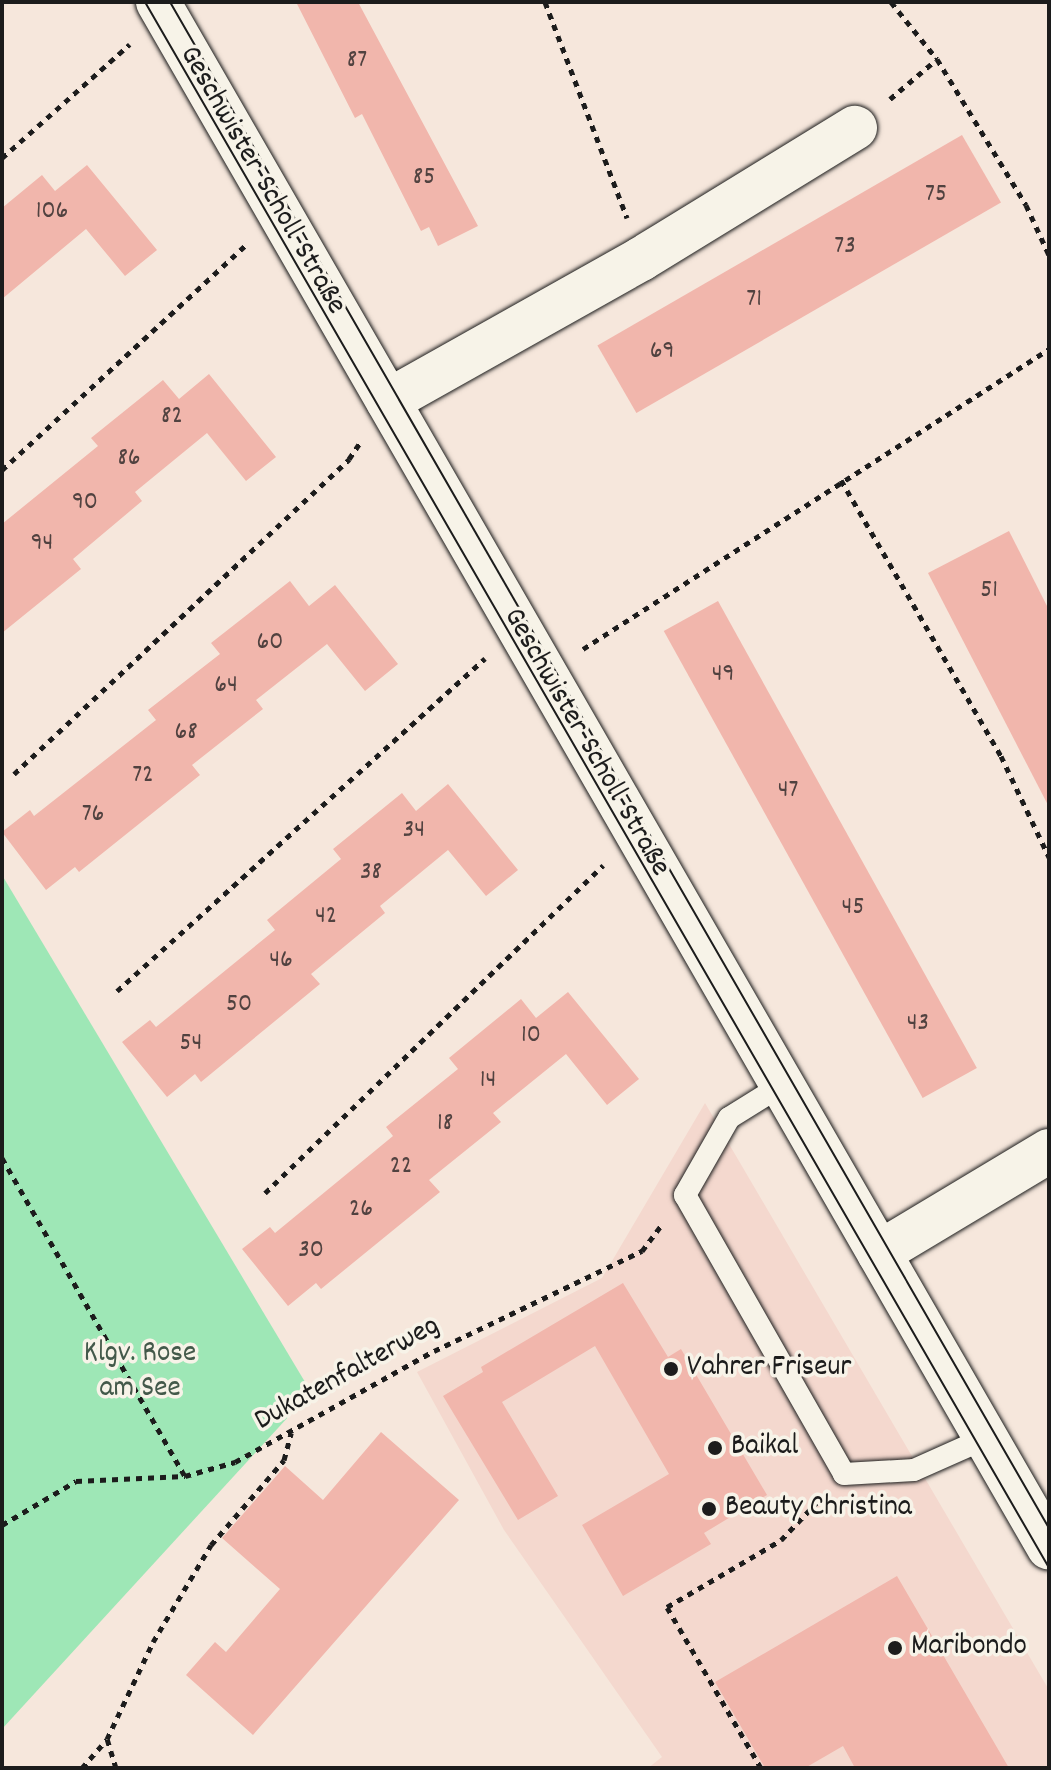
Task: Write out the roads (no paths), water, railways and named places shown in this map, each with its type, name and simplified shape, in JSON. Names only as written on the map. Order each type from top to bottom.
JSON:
[{"type":"street","name":"Geschwister-Scholl-Straße","points":[[158,2],[1049,1548]]},
{"type":"street","points":[[388,401],[641,259],[855,128]]},
{"type":"street","points":[[879,1253],[1049,1151]]},
{"type":"lane","points":[[782,1085],[729,1118],[685,1195],[844,1474],[914,1470],[986,1438]]},
{"type":"tram line","points":[[145,2],[1049,1568]]},
{"type":"tram line","points":[[170,2],[1049,1528]]},
{"type":"place","name":"Vahrer Friseur","points":[[671,1369]]},
{"type":"place","name":"Baikal","points":[[715,1448]]},
{"type":"place","name":"Beauty Christina","points":[[709,1509]]},
{"type":"place","name":"Maribondo","points":[[895,1648]]},
{"type":"park label","name":"Klgv. Rose am See","points":[[140,1372]]}]
